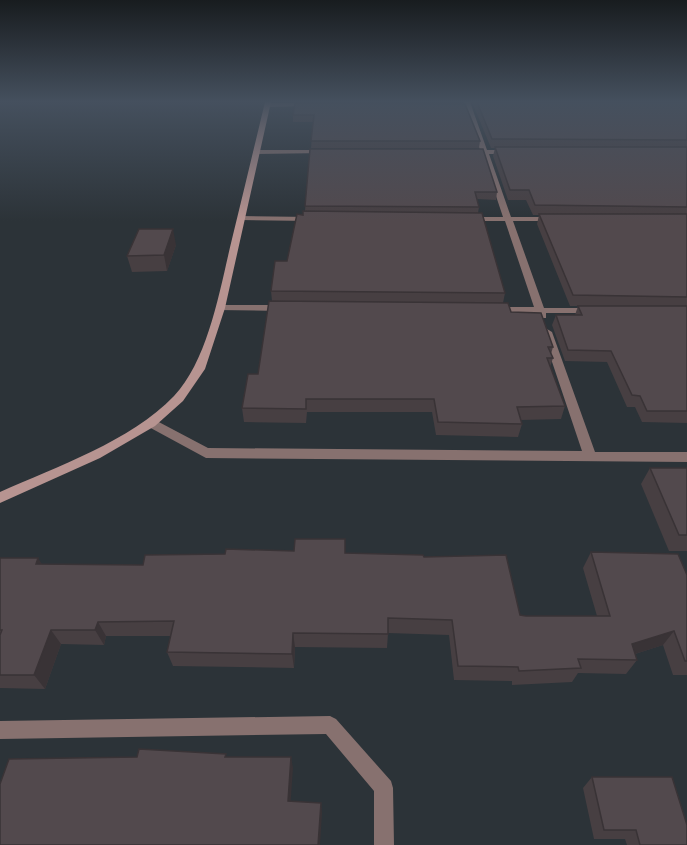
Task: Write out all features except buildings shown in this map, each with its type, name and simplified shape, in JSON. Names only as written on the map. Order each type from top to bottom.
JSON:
[{"type":"street","points":[[0,498],[96,455],[152,423],[179,398],[201,367],[220,308],[258,141]]},
{"type":"street","points":[[482,141],[590,456]]},
{"type":"street","points":[[256,152],[336,152]]},
{"type":"street","points":[[463,152],[521,152]]},
{"type":"street","points":[[241,218],[322,219]]},
{"type":"street","points":[[462,219],[568,219]]},
{"type":"street","points":[[220,308],[291,308]]},
{"type":"street","points":[[481,310],[608,311]]},
{"type":"street","points":[[152,423],[206,453],[687,457]]},
{"type":"street","points":[[0,730],[330,725],[384,788],[384,845]]}]
